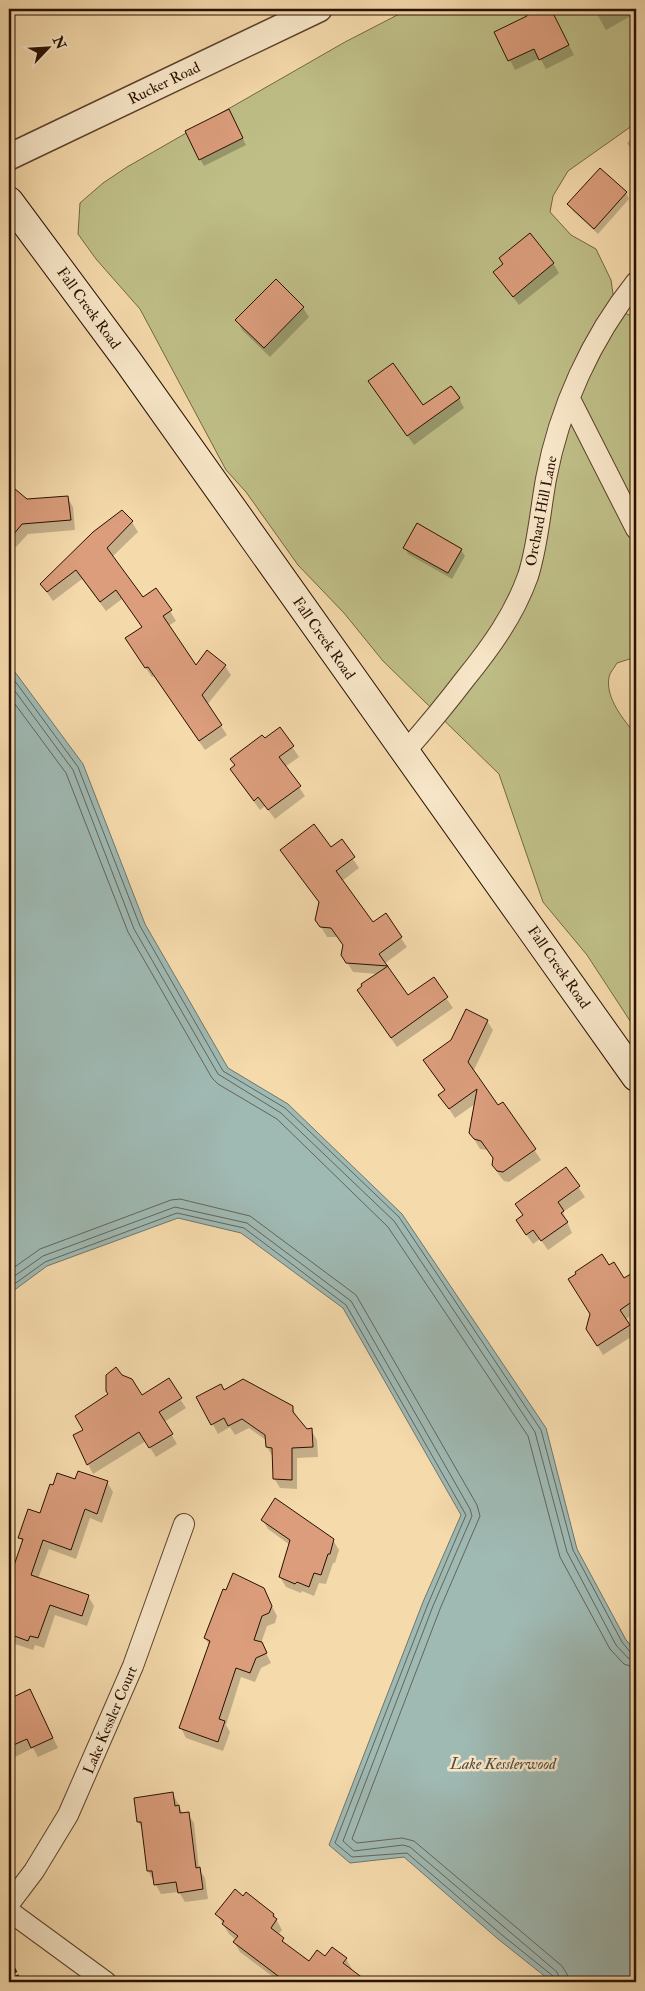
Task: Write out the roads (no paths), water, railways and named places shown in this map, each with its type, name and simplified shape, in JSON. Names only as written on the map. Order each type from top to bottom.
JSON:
[{"type":"main road","name":"Fall Creek Road","points":[[9,201],[127,360],[636,1077]]},
{"type":"street","name":"Rucker Road","points":[[9,157],[318,9]]},
{"type":"street","name":"Orchard Hill Lane","points":[[405,752],[439,714],[486,654],[518,599],[528,576],[538,538],[543,494],[552,453],[570,399],[584,365],[602,332],[636,282]]},
{"type":"street","points":[[570,399],[636,529]]},
{"type":"street","name":"Lake Kessler Court","points":[[9,1904],[34,1871],[68,1815],[133,1666],[184,1524]]},
{"type":"street","points":[[9,1911],[106,1982]]},
{"type":"water","name":"Lake Kesslerwood","points":[[9,664],[83,764],[145,924],[228,1068],[288,1104],[402,1214],[546,1428],[577,1549],[626,1640],[636,1651],[636,1982],[552,1982],[498,1939],[404,1857],[350,1863],[329,1845],[423,1602],[461,1515],[343,1308],[241,1233],[178,1218],[47,1266],[9,1294]]}]
